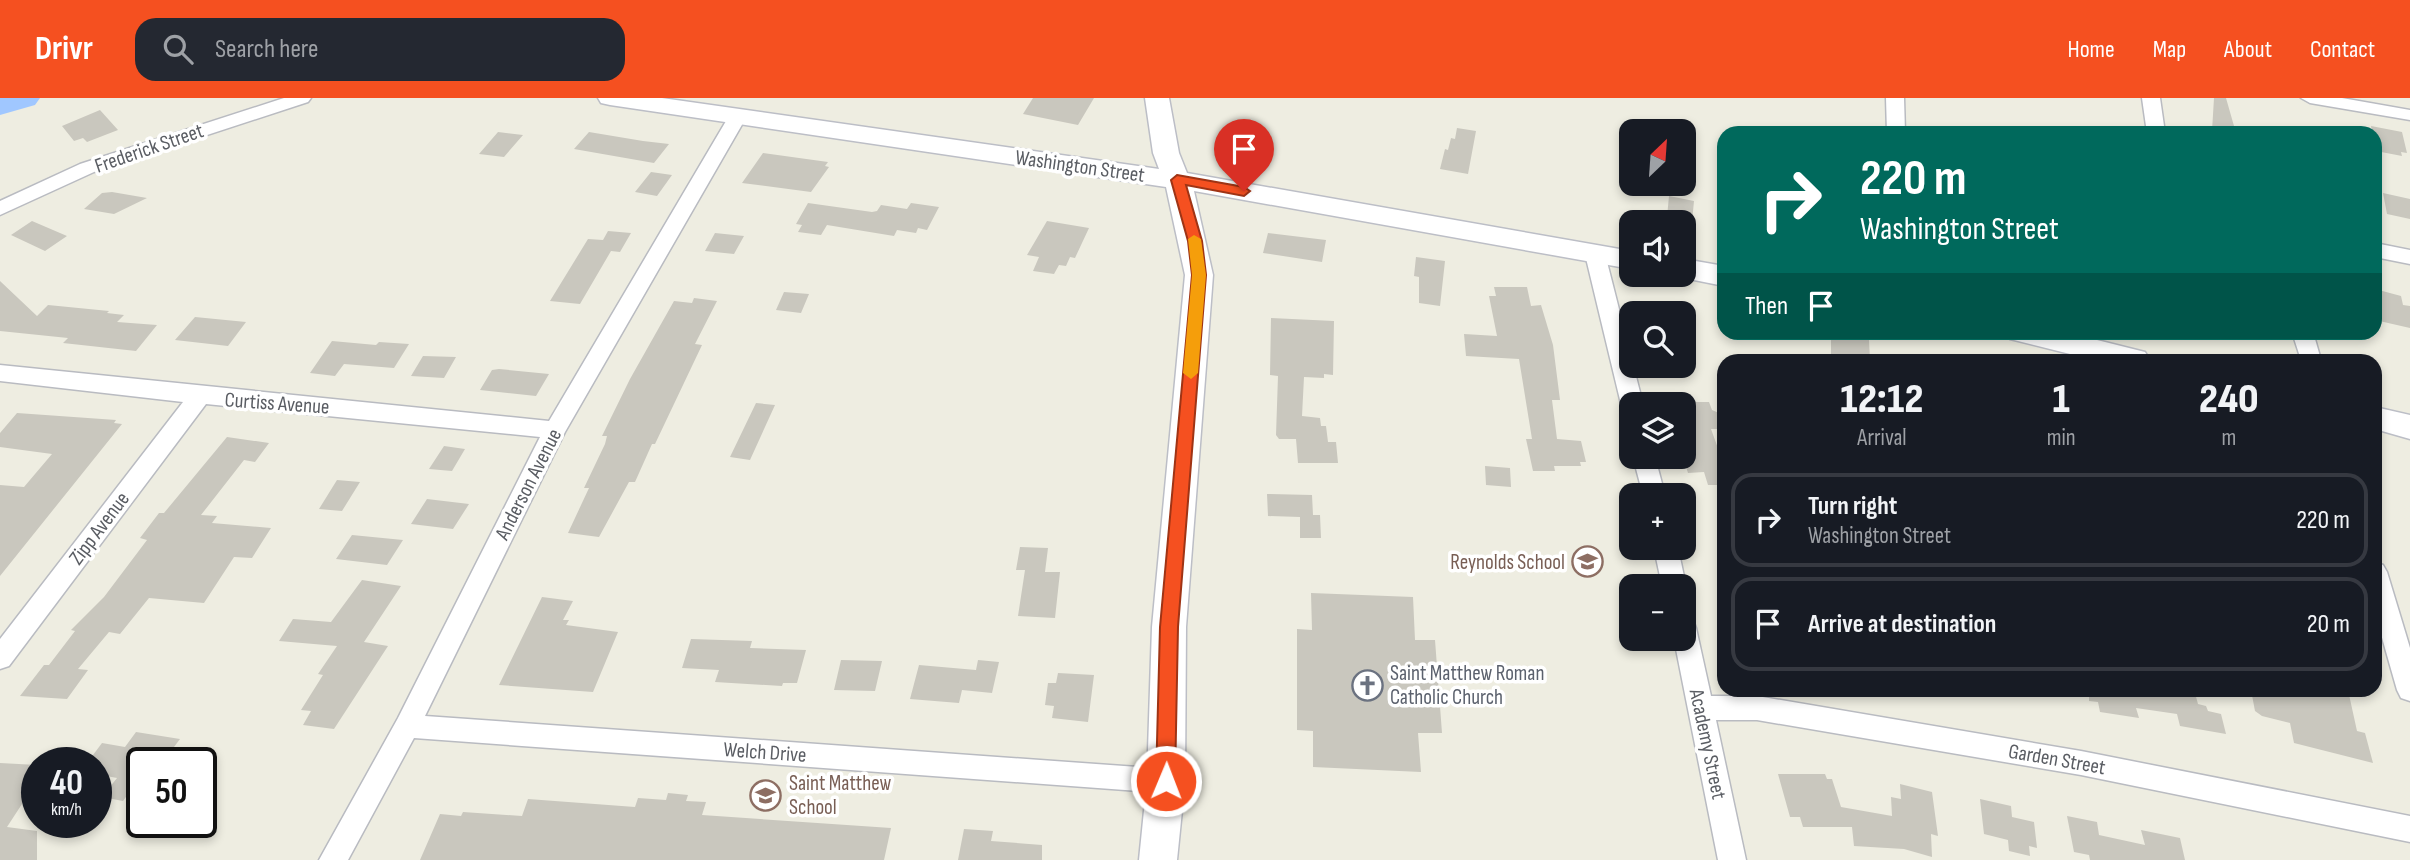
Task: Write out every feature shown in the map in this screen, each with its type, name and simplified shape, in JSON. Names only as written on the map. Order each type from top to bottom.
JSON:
[{"type":"main road","name":"Washington Street","points":[[610,98],[1177,180],[1619,258]]},
{"type":"main road","points":[[1157,98],[1166,153],[1195,241],[1199,275],[1169,627],[1166,781],[1158,860]]},
{"type":"main road","points":[[1696,271],[1717,275]]},
{"type":"main road","points":[[2053,340],[2110,354]]},
{"type":"main road","points":[[2382,420],[2410,427]]},
{"type":"street","name":"Frederick Street","points":[[0,209],[87,168],[302,98]]},
{"type":"street","points":[[1895,98],[1896,126]]},
{"type":"street","points":[[2151,98],[2155,126]]},
{"type":"street","points":[[2310,98],[2410,115]]},
{"type":"street","name":"Anderson Avenue","points":[[333,860],[407,726],[555,430],[738,116]]},
{"type":"street","points":[[2382,251],[2410,257]]},
{"type":"street","points":[[1595,254],[1629,392]]},
{"type":"street","name":"Curtiss Avenue","points":[[0,373],[199,397],[284,402],[555,430]]},
{"type":"street","name":"Zipp Avenue","points":[[0,658],[199,397]]},
{"type":"street","points":[[2382,596],[2410,690]]},
{"type":"street","name":"Academy Street","points":[[1689,651],[1732,860]]},
{"type":"street","name":"Garden Street","points":[[1701,708],[1758,708],[2081,762],[2410,830]]},
{"type":"street","name":"Welch Drive","points":[[407,726],[1166,781]]},
{"type":"building","points":[[1033,98],[1094,98],[1078,125],[1023,114]]},
{"type":"building","points":[[2214,98],[2226,98],[2234,126],[2212,126]]},
{"type":"building","points":[[100,110],[118,130],[87,142],[83,138],[74,141],[62,126]]},
{"type":"building","points":[[1457,128],[1476,131],[1468,174],[1440,169],[1445,149],[1448,150],[1451,138],[1455,139]]},
{"type":"building","points":[[2382,128],[2402,132],[2407,153],[2401,152],[2402,156],[2382,152]]},
{"type":"building","points":[[498,132],[523,135],[504,157],[479,154]]},
{"type":"building","points":[[589,132],[669,144],[654,163],[574,149]]},
{"type":"building","points":[[1239,137],[1262,141],[1255,164],[1224,160],[1231,140],[1238,141]]},
{"type":"building","points":[[763,153],[828,162],[825,166],[829,167],[811,192],[742,183]]},
{"type":"building","points":[[651,172],[672,175],[657,196],[635,192]]},
{"type":"building","points":[[102,193],[147,198],[114,214],[84,209]]},
{"type":"building","points":[[2383,193],[2410,199],[2410,219],[2387,214]]},
{"type":"building","points":[[1669,196],[1694,201],[1693,210],[1668,210]]},
{"type":"building","points":[[808,203],[872,212],[877,211],[881,205],[907,209],[911,203],[939,207],[927,230],[918,228],[916,233],[897,230],[894,236],[827,225],[821,235],[798,232],[802,225],[796,224]]},
{"type":"building","points":[[32,221],[67,236],[45,251],[11,235]]},
{"type":"building","points":[[1047,221],[1089,228],[1075,258],[1070,257],[1066,266],[1059,265],[1054,274],[1033,271],[1039,257],[1027,255]]},
{"type":"building","points":[[608,231],[631,233],[620,252],[611,251],[580,304],[550,301],[588,239],[603,240]]},
{"type":"building","points":[[715,233],[744,236],[734,254],[705,251]]},
{"type":"building","points":[[1268,233],[1326,240],[1322,262],[1263,253]]},
{"type":"building","points":[[1416,257],[1445,261],[1440,306],[1419,303],[1419,277],[1414,276]]},
{"type":"building","points":[[0,281],[37,316],[48,305],[109,311],[107,313],[124,315],[117,322],[157,325],[136,351],[63,343],[68,338],[0,331]]},
{"type":"building","points":[[1494,287],[1527,287],[1531,306],[1541,305],[1553,345],[1560,400],[1552,400],[1557,439],[1581,441],[1586,462],[1580,462],[1581,466],[1554,466],[1555,471],[1533,471],[1526,439],[1532,439],[1519,359],[1466,356],[1464,334],[1497,336],[1489,296],[1496,296]]},
{"type":"building","points":[[2382,291],[2401,296],[2403,305],[2410,306],[2410,328],[2382,322]]},
{"type":"building","points":[[784,292],[809,294],[801,313],[776,310]]},
{"type":"building","points":[[694,298],[717,301],[695,344],[702,345],[635,482],[629,482],[599,537],[568,533],[589,488],[584,488],[605,444],[607,436],[602,436],[630,379],[674,301],[692,303]]},
{"type":"building","points":[[195,317],[246,322],[228,346],[175,340]]},
{"type":"building","points":[[1271,318],[1334,321],[1333,375],[1324,374],[1324,378],[1304,377],[1302,416],[1320,418],[1321,426],[1326,426],[1328,442],[1336,442],[1338,463],[1298,463],[1296,439],[1279,439],[1276,435],[1278,376],[1270,375]]},
{"type":"building","points":[[1831,340],[1869,340],[1870,354],[1831,354]]},
{"type":"building","points":[[332,341],[376,345],[379,342],[409,344],[394,368],[344,364],[335,376],[310,373]]},
{"type":"building","points":[[423,356],[456,357],[444,378],[411,376]]},
{"type":"building","points":[[492,370],[549,374],[536,396],[480,390]]},
{"type":"building","points":[[1696,402],[1709,402],[1712,410],[1717,412],[1717,429],[1711,429],[1717,446],[1717,485],[1708,485],[1704,472],[1688,473],[1687,469],[1696,469]]},
{"type":"building","points":[[756,403],[775,405],[750,460],[730,457]]},
{"type":"building","points":[[17,413],[116,420],[114,423],[122,424],[0,576],[0,485],[24,487],[52,454],[0,447],[0,433]]},
{"type":"building","points":[[227,437],[269,443],[255,462],[244,460],[201,515],[217,516],[212,523],[271,528],[252,558],[234,557],[204,603],[149,598],[120,634],[109,632],[78,669],[88,670],[67,699],[20,696],[44,665],[49,665],[75,631],[71,630],[104,597],[147,540],[140,538],[159,513],[164,513]]},
{"type":"building","points":[[444,446],[465,449],[452,471],[429,469]]},
{"type":"building","points":[[1485,466],[1510,468],[1511,487],[1486,485]]},
{"type":"building","points":[[337,480],[360,482],[342,511],[319,509]]},
{"type":"building","points":[[1267,494],[1312,495],[1313,515],[1320,515],[1321,538],[1300,538],[1300,517],[1268,516]]},
{"type":"building","points":[[427,499],[469,504],[453,529],[411,524]]},
{"type":"building","points":[[352,535],[403,540],[387,565],[336,559]]},
{"type":"building","points":[[1020,547],[1048,548],[1045,572],[1060,572],[1055,618],[1018,616],[1025,570],[1016,570]]},
{"type":"building","points":[[362,580],[401,586],[364,642],[388,646],[334,729],[303,725],[311,711],[301,710],[323,675],[318,674],[337,646],[279,641],[293,619],[331,622]]},
{"type":"building","name":"Saint Matthew Roman Catholic Church","points":[[1311,593],[1413,597],[1415,640],[1435,640],[1442,733],[1418,733],[1421,772],[1313,767],[1313,731],[1297,730],[1297,629],[1312,630]]},
{"type":"building","points":[[542,597],[573,601],[563,620],[569,620],[566,625],[618,632],[593,692],[499,685]]},
{"type":"building","points":[[691,639],[752,641],[750,648],[806,650],[797,683],[783,683],[782,686],[715,682],[719,670],[682,668]]},
{"type":"building","points":[[841,660],[882,661],[875,691],[834,690]]},
{"type":"building","points":[[978,660],[999,662],[992,693],[962,690],[959,703],[910,699],[919,665],[976,670]]},
{"type":"building","points":[[1058,673],[1094,675],[1088,722],[1052,718],[1054,706],[1045,705],[1048,683],[1056,683]]},
{"type":"building","points":[[2089,697],[2196,697],[2198,704],[2206,706],[2208,711],[2221,714],[2226,734],[2180,726],[2177,714],[2136,708],[2139,718],[2100,712],[2098,702],[2089,701]]},
{"type":"building","points":[[2252,697],[2350,697],[2357,731],[2365,733],[2373,763],[2294,743],[2290,723],[2262,716],[2255,711]]},
{"type":"building","points":[[136,732],[180,739],[174,747],[126,747],[126,797],[123,801],[112,799],[112,784],[117,778],[112,777],[112,747],[99,747],[102,743],[125,747]]},
{"type":"building","points":[[0,763],[21,764],[21,806],[7,827],[21,829],[21,838],[37,838],[37,860],[0,860]]},
{"type":"building","points":[[1778,774],[1825,774],[1827,779],[1832,779],[1841,807],[1892,816],[1891,797],[1901,799],[1900,784],[1932,792],[1938,836],[1931,834],[1932,857],[1904,849],[1854,846],[1852,827],[1803,827],[1800,817],[1790,817]]},
{"type":"building","points":[[668,793],[688,795],[686,801],[706,802],[702,815],[891,828],[884,860],[420,860],[440,814],[461,816],[463,812],[522,816],[528,799],[635,807],[638,798],[666,800]]},
{"type":"building","points":[[1980,799],[2011,806],[2012,817],[2034,822],[2037,848],[2029,846],[2030,856],[2009,851],[2008,840],[1984,834]]},
{"type":"building","points":[[2067,816],[2097,822],[2099,835],[2145,845],[2141,830],[2180,838],[2185,860],[2090,860],[2089,855],[2074,852]]},
{"type":"building","points":[[964,829],[993,831],[991,841],[1042,845],[1042,860],[958,860]]},
{"type":"waterway","points":[[0,105],[23,98]]},
{"type":"slow traffic","points":[[1191,373],[1199,275],[1194,239]]},
{"type":"place","name":"Reynolds School","points":[[1588,562]]},
{"type":"place","name":"Saint Matthew Roman Catholic Church","points":[[1367,685]]},
{"type":"place","name":"Saint Matthew School","points":[[766,795]]},
{"type":"route","points":[[1166,781],[1169,627],[1199,275],[1195,241],[1177,180],[1244,191]]}]
